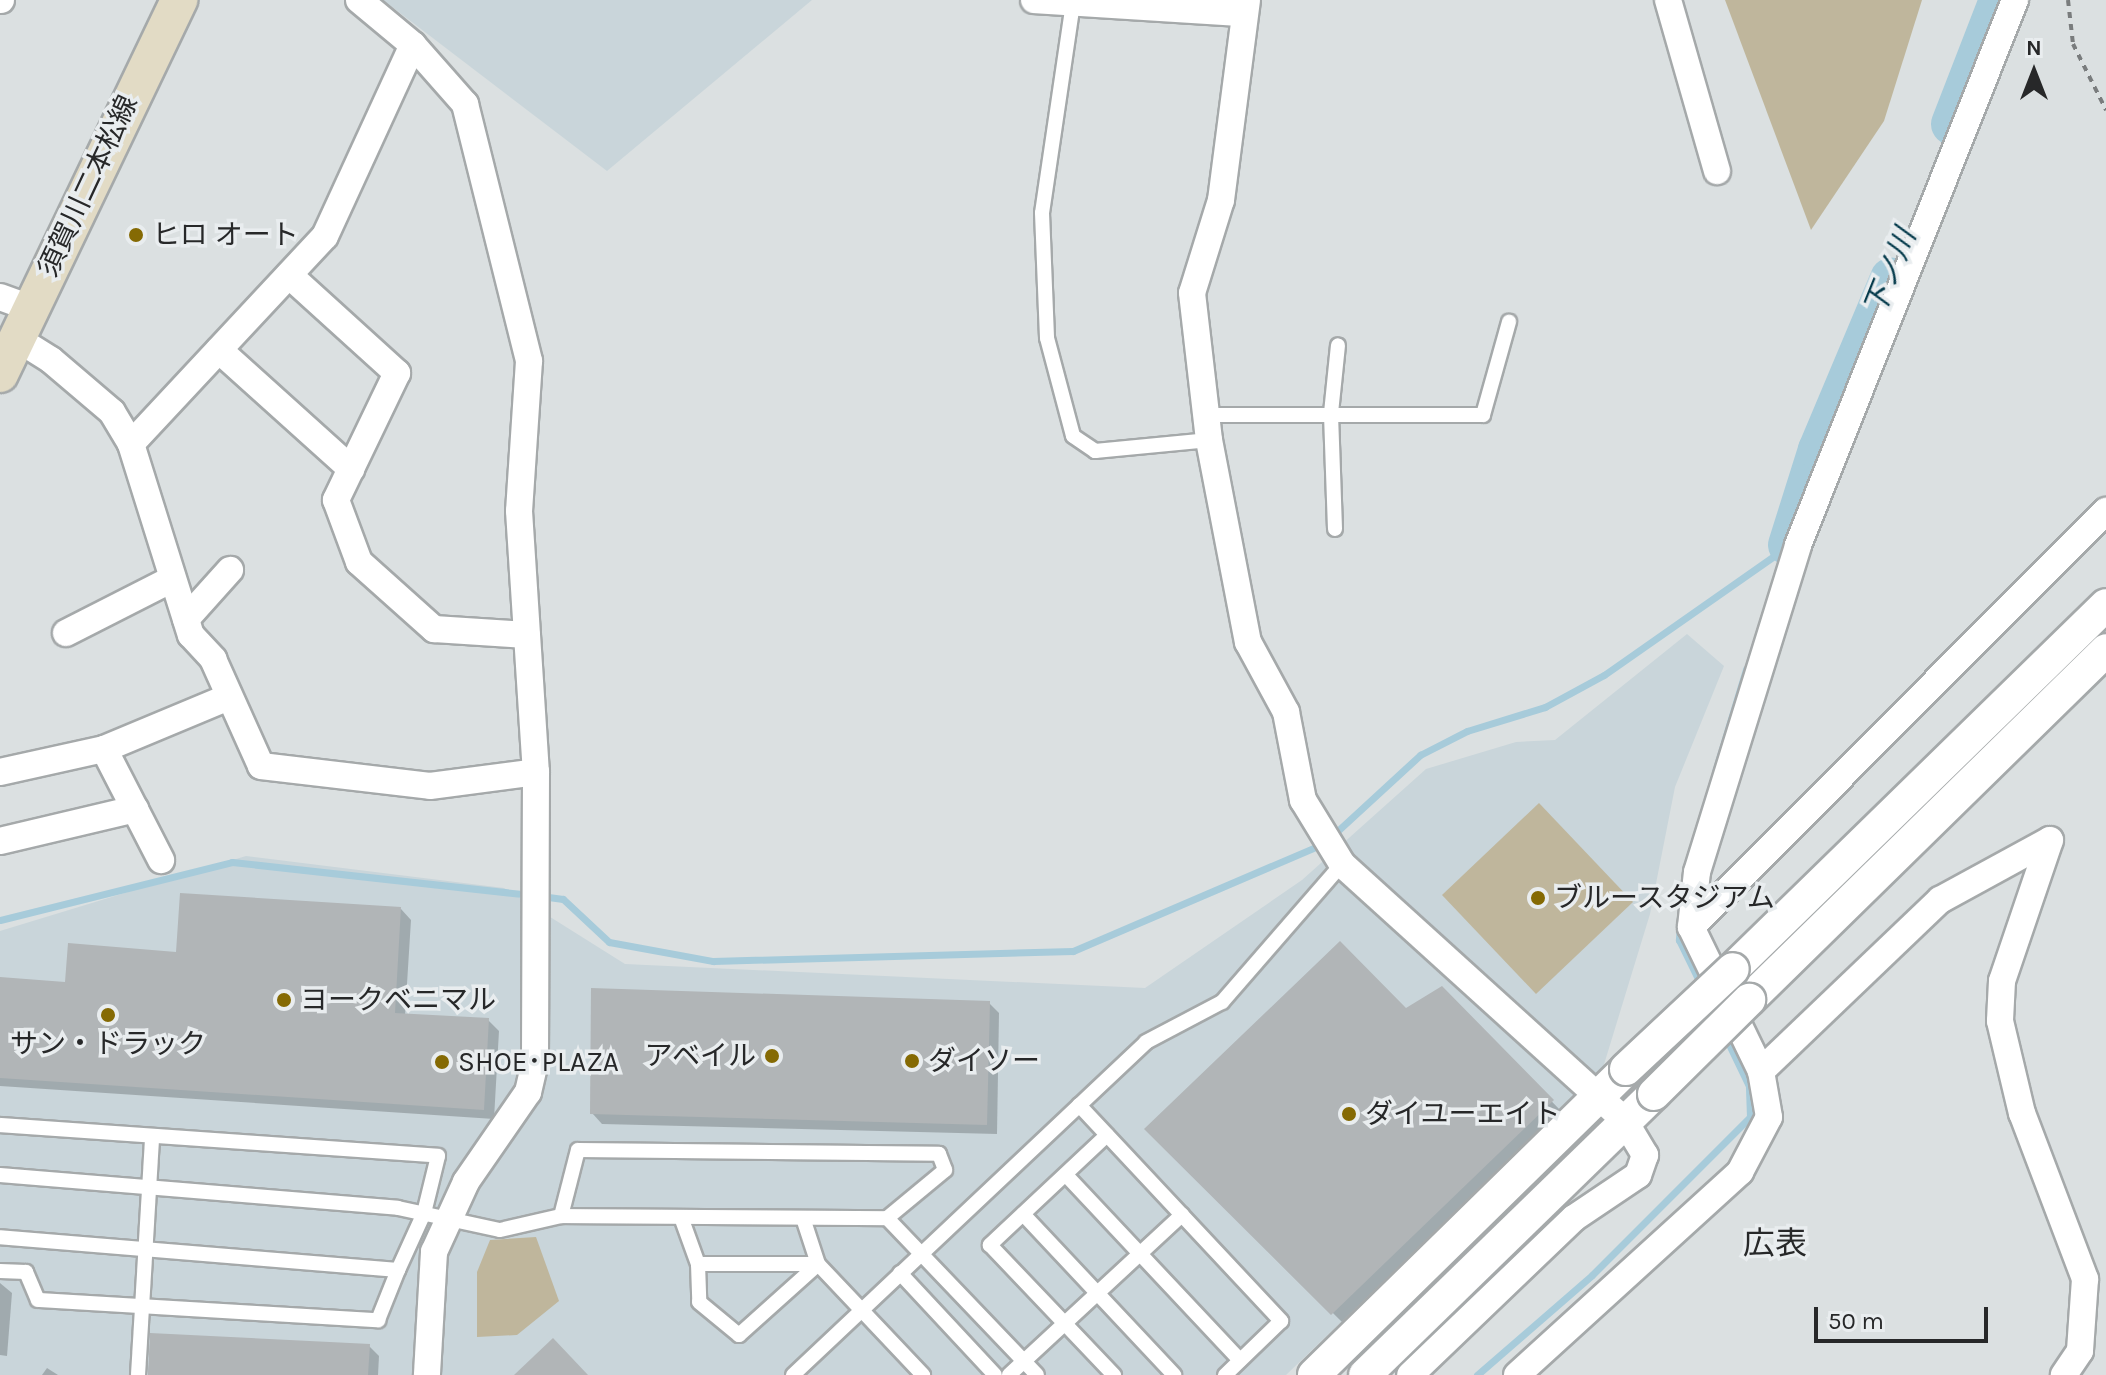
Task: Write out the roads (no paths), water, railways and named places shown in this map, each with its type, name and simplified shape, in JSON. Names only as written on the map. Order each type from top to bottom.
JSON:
[{"type":"main road","name":"須賀川二本松線","points":[[0,374],[15,314],[179,0]]},
{"type":"street","points":[[359,0],[413,45],[465,104],[529,361],[519,511],[536,772],[535,1062],[528,1092],[435,1216],[427,1375]]},
{"type":"street","points":[[1034,0],[1245,6],[1221,200],[1192,293],[1208,428],[1248,642],[1286,712],[1303,800],[1342,864],[1598,1095],[1624,1120],[1645,1155],[1638,1175],[1574,1218],[1410,1375]]},
{"type":"street","points":[[1668,0],[1717,171]]},
{"type":"street","points":[[1517,1375],[1740,1172],[1769,1117],[1761,1071],[1691,927],[1697,872],[1798,545],[2015,0]]},
{"type":"street","points":[[131,444],[325,236],[413,45]]},
{"type":"street","points":[[289,275],[397,373],[336,500],[359,562],[434,629],[527,635]]},
{"type":"street","points":[[15,314],[51,360],[112,412],[131,444],[191,635],[213,659],[261,766],[430,786],[536,772]]},
{"type":"street","points":[[219,350],[351,469]]},
{"type":"street","points":[[1691,927],[2106,511]]},
{"type":"street","points":[[186,619],[230,570]]},
{"type":"street","points":[[66,633],[172,579]]},
{"type":"street","points":[[1314,1375],[1598,1095],[1733,969],[2106,605]]},
{"type":"street","points":[[1365,1375],[2106,650]]},
{"type":"street","points":[[0,772],[104,749],[229,697]]},
{"type":"street","points":[[104,749],[161,860]]},
{"type":"street","points":[[0,841],[135,809]]},
{"type":"street","points":[[1761,1071],[1940,900],[2050,840],[2002,981],[2000,1021],[2022,1113],[2085,1279],[2080,1351],[2064,1375]]},
{"type":"lane","points":[[1073,3],[1042,213],[1047,338],[1073,436],[1095,451],[1208,428],[1331,413],[1483,415],[1509,322]]},
{"type":"lane","points":[[1335,529],[1331,413],[1338,345]]},
{"type":"lane","points":[[793,1375],[1146,1042],[1222,1002],[1342,864]]},
{"type":"lane","points":[[1079,1105],[1281,1321],[1225,1375]]},
{"type":"lane","points":[[0,1125],[438,1156],[435,1216],[398,1270],[378,1320],[38,1300],[26,1272],[0,1271]]},
{"type":"lane","points":[[1107,1135],[990,1245],[1114,1375]]},
{"type":"lane","points":[[138,1375],[146,1306],[152,1136]]},
{"type":"lane","points":[[0,1175],[152,1186],[435,1216],[500,1230],[561,1216],[887,1218],[945,1170],[939,1154],[578,1150],[561,1216]]},
{"type":"lane","points":[[1066,1175],[1240,1360]]},
{"type":"lane","points":[[1023,1214],[1174,1375]]},
{"type":"lane","points":[[1009,1375],[1182,1215]]},
{"type":"lane","points":[[681,1217],[698,1264],[699,1302],[739,1335],[818,1264]]},
{"type":"lane","points":[[803,1218],[818,1264],[923,1375]]},
{"type":"lane","points":[[887,1218],[1037,1375]]},
{"type":"lane","points":[[0,1237],[398,1270]]},
{"type":"lane","points":[[698,1264],[818,1264]]},
{"type":"lane","points":[[900,1273],[995,1375]]},
{"type":"waterway","name":"下ノ川","points":[[1952,124],[2000,0]]},
{"type":"waterway","name":"下ノ川","points":[[1789,545],[1819,450],[1891,279]]},
{"type":"waterway","points":[[1332,836],[1420,755],[1467,731],[1545,707],[1604,675],[1788,546]]},
{"type":"waterway","points":[[1715,772],[1746,669]]},
{"type":"waterway","points":[[541,896],[563,899],[609,942],[713,961],[1073,951],[1323,844]]},
{"type":"waterway","points":[[0,920],[232,862],[529,895]]},
{"type":"waterway","points":[[1680,924],[1679,940],[1702,987]]},
{"type":"waterway","points":[[1477,1375],[1592,1275],[1750,1117],[1749,1086],[1724,1034]]},
{"type":"place","name":"ヒロ オート","points":[[136,235]]},
{"type":"place","name":"ブルースタジアム","points":[[1538,898]]},
{"type":"place","name":"ヨークベニマル","points":[[284,1000]]},
{"type":"place","name":"サン・ドラック","points":[[108,1015]]},
{"type":"place","name":"アベイル","points":[[772,1056]]},
{"type":"place","name":"ダイソー","points":[[912,1061]]},
{"type":"place","name":"SHOE･PLAZA","points":[[442,1062]]},
{"type":"place","name":"ダイユーエイト","points":[[1349,1114]]},
{"type":"district","name":"広表","points":[[1775,1244]]}]
